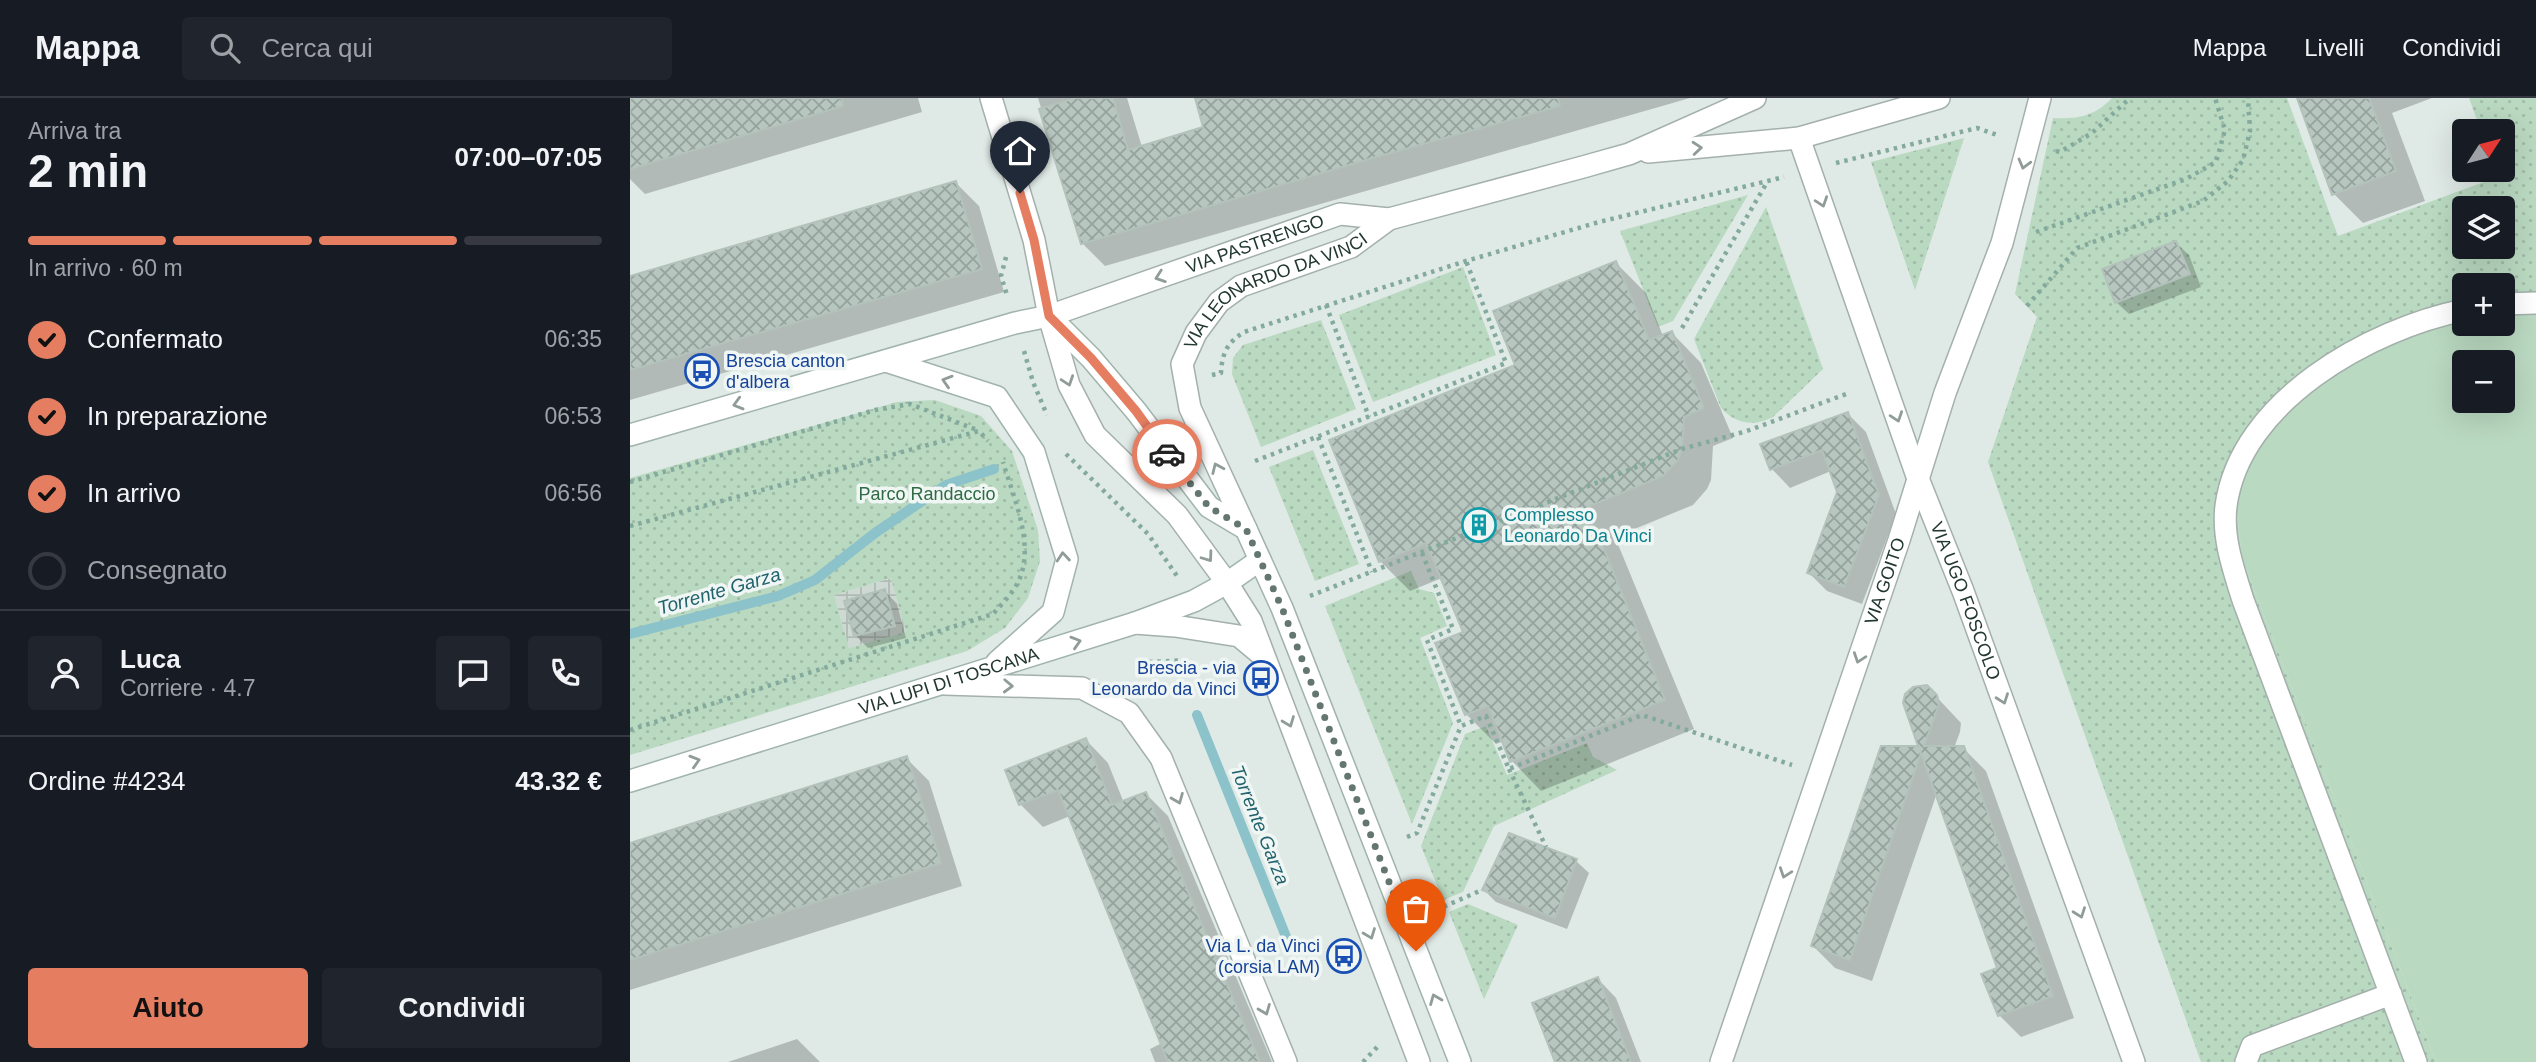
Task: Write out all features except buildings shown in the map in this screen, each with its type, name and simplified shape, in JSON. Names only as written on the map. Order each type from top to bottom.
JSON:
[{"type":"street","points":[[991,98],[1034,240],[1049,316],[1069,385],[1095,435],[1177,515],[1251,621],[1419,1062]]},
{"type":"street","name":"VIA PASTRENGO","points":[[630,435],[1049,316],[1340,214],[1389,219],[1629,154],[1755,98]]},
{"type":"street","name":"VIA PASTRENGO","points":[[1629,154],[1799,138],[1939,98]]},
{"type":"street","name":"VIA GOITO","points":[[1721,1062],[1899,540],[1945,393],[2002,243],[2040,98]]},
{"type":"street","name":"VIA UGO FOSCOLO","points":[[1799,138],[1917,476],[1963,591],[2134,1062]]},
{"type":"street","name":"VIA LEONARDO DA VINCI","points":[[1389,219],[1351,247],[1241,286],[1219,302],[1196,333],[1182,364],[1190,408],[1289,628],[1460,1062]]},
{"type":"street","points":[[2515,304],[2536,303]]},
{"type":"street","points":[[2416,1062],[2243,600],[2229,555],[2226,507],[2238,464],[2261,427],[2290,396],[2327,367],[2370,342],[2452,314]]},
{"type":"street","points":[[1049,316],[1091,358],[1136,411],[1209,507],[1246,529]]},
{"type":"street","points":[[886,361],[997,397],[1034,452],[1067,559],[1053,612],[990,668]]},
{"type":"street","name":"VIA LUPI DI TOSCANA","points":[[630,781],[1135,623],[1194,601],[1227,583],[1260,560]]},
{"type":"street","points":[[1135,623],[1238,636],[1265,658]]},
{"type":"street","points":[[940,684],[1082,688],[1129,713],[1161,758],[1286,1062]]},
{"type":"street","points":[[2246,1062],[2252,1046],[2391,995]]},
{"type":"path","points":[[1185,384],[1221,373],[1224,351],[1229,343],[1244,332],[1466,261],[1599,222],[1766,183],[1811,169],[1977,128],[2060,152],[2092,133],[2130,98]]},
{"type":"path","points":[[2002,243],[2186,179],[2216,162],[2225,130],[2215,98]]},
{"type":"path","points":[[2026,306],[2077,248],[2203,201],[2228,181],[2243,160],[2250,131],[2248,98]]},
{"type":"path","points":[[1682,328],[1766,183]]},
{"type":"path","points":[[1255,461],[1506,363],[1466,261]]},
{"type":"path","points":[[1326,305],[1369,417]]},
{"type":"path","points":[[1310,596],[1682,449],[1747,431],[1846,394]]},
{"type":"path","points":[[630,482],[875,411],[910,404],[979,431],[993,447]]},
{"type":"path","points":[[630,526],[979,431]]},
{"type":"path","points":[[1095,435],[1061,449],[1148,534],[1194,601]]},
{"type":"path","points":[[1318,437],[1373,572]]},
{"type":"path","points":[[630,730],[993,614],[1016,587],[1025,561],[1024,532],[1001,456]]},
{"type":"path","points":[[1407,837],[1417,833],[1461,726],[1427,640],[1453,629],[1422,553]]},
{"type":"path","points":[[1509,769],[1642,715],[1799,767]]},
{"type":"path","points":[[1461,726],[1486,716],[1546,847]]},
{"type":"path","points":[[1436,910],[1482,890]]},
{"type":"path","points":[[1363,1062],[1381,1044]]},
{"type":"shaded area","points":[[891,578],[907,632],[849,648],[834,595]]},
{"type":"green space","points":[[2112,98],[2287,98],[2338,236],[2484,182],[2515,182],[2515,119],[2477,119],[2469,98],[2536,98],[2536,317],[2515,316],[2515,273],[2452,273],[2452,322],[2380,343],[2276,414],[2248,459],[2236,505],[2242,558],[2436,1062],[2201,1062],[1988,462],[2037,317],[2015,294],[2053,118],[2085,116]]},
{"type":"green space","points":[[1964,138],[1915,290],[1871,162]]},
{"type":"green space","points":[[1748,195],[1673,321],[1658,327],[1620,231]]},
{"type":"green space","points":[[1766,207],[1823,369],[1773,417],[1752,423],[1739,421],[1721,408],[1694,339]]},
{"type":"green space","points":[[1463,267],[1496,355],[1373,402],[1339,315]]},
{"type":"green space","points":[[2515,315],[2536,317],[2536,1062],[2436,1062],[2242,558],[2236,505],[2248,459],[2276,414],[2380,343],[2452,322],[2452,336],[2515,336]]},
{"type":"green space","points":[[1321,320],[1356,409],[1261,447],[1232,374],[1233,358],[1243,345]]},
{"type":"green space","name":"Parco Randaccio","points":[[935,400],[981,416],[1012,451],[1038,530],[1040,561],[1028,598],[1005,628],[967,651],[630,755],[630,478],[897,402]],"holes":[[[891,578],[906,632],[849,648],[834,595]]]},
{"type":"green space","points":[[1313,450],[1359,564],[1315,581],[1269,467]]},
{"type":"green space","points":[[1411,571],[1419,589],[1434,593],[1447,626],[1420,638],[1453,723],[1412,824],[1325,606]]},
{"type":"green space","points":[[1486,726],[1507,775],[1587,743],[1593,757],[1617,770],[1494,826],[1463,892],[1443,900],[1421,846],[1465,734]]},
{"type":"green space","points":[[1468,904],[1518,925],[1484,999],[1449,912]]},
{"type":"waterway","name":"Torrente Garza","points":[[630,634],[778,596],[815,580],[875,533],[946,485],[994,469]]},
{"type":"waterway","name":"Torrente Garza","points":[[1197,715],[1291,949]]},
{"type":"way so far","points":[[1167,454],[1209,507],[1246,529],[1282,608],[1416,951]]},
{"type":"place","name":"Brescia canton d'albera","points":[[702,371]]},
{"type":"place","name":"Complesso Leonardo Da Vinci","points":[[1479,525]]},
{"type":"place","name":"Brescia - via Leonardo da Vinci","points":[[1261,678]]},
{"type":"place","name":"Via L. da Vinci (corsia LAM)","points":[[1344,956]]},
{"type":"route","points":[[1020,193],[1034,240],[1049,316],[1091,358],[1136,411],[1167,454]]}]
